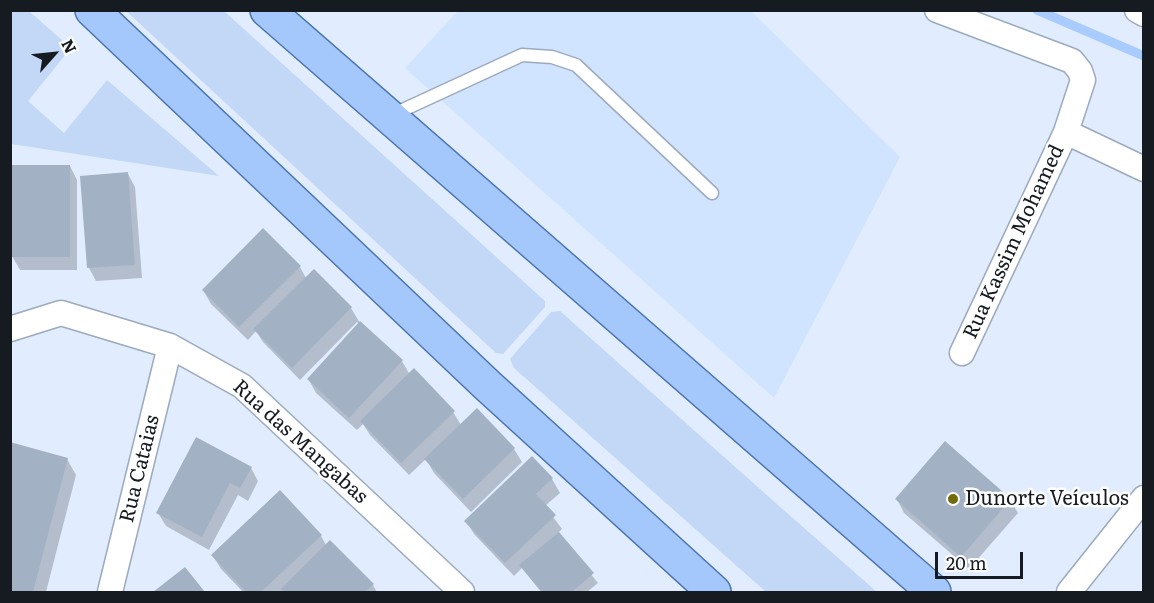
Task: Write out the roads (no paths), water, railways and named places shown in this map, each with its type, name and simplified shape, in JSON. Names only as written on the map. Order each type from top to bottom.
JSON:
[{"type":"main road","points":[[92,10],[487,385],[714,592]]},
{"type":"main road","points":[[267,10],[934,592]]},
{"type":"street","name":"Rua Kassim Mohamed","points":[[937,10],[1072,61],[1080,71],[1083,80],[1066,132],[962,353]]},
{"type":"street","points":[[1137,10],[1143,14]]},
{"type":"street","name":"Rua Kassim Mohamed","points":[[1066,132],[1143,169]]},
{"type":"street","name":"Rua das Mangabas","points":[[10,329],[61,313],[170,346],[242,386],[462,592]]},
{"type":"street","name":"Rua Cataias","points":[[110,592],[170,346]]},
{"type":"street","points":[[1069,592],[1143,498]]},
{"type":"lane","points":[[389,117],[522,55],[552,57],[576,65],[712,193]]},
{"type":"waterway","points":[[1037,10],[1144,56]]},
{"type":"place","name":"Dunorte Veículos","points":[[953,499]]}]
